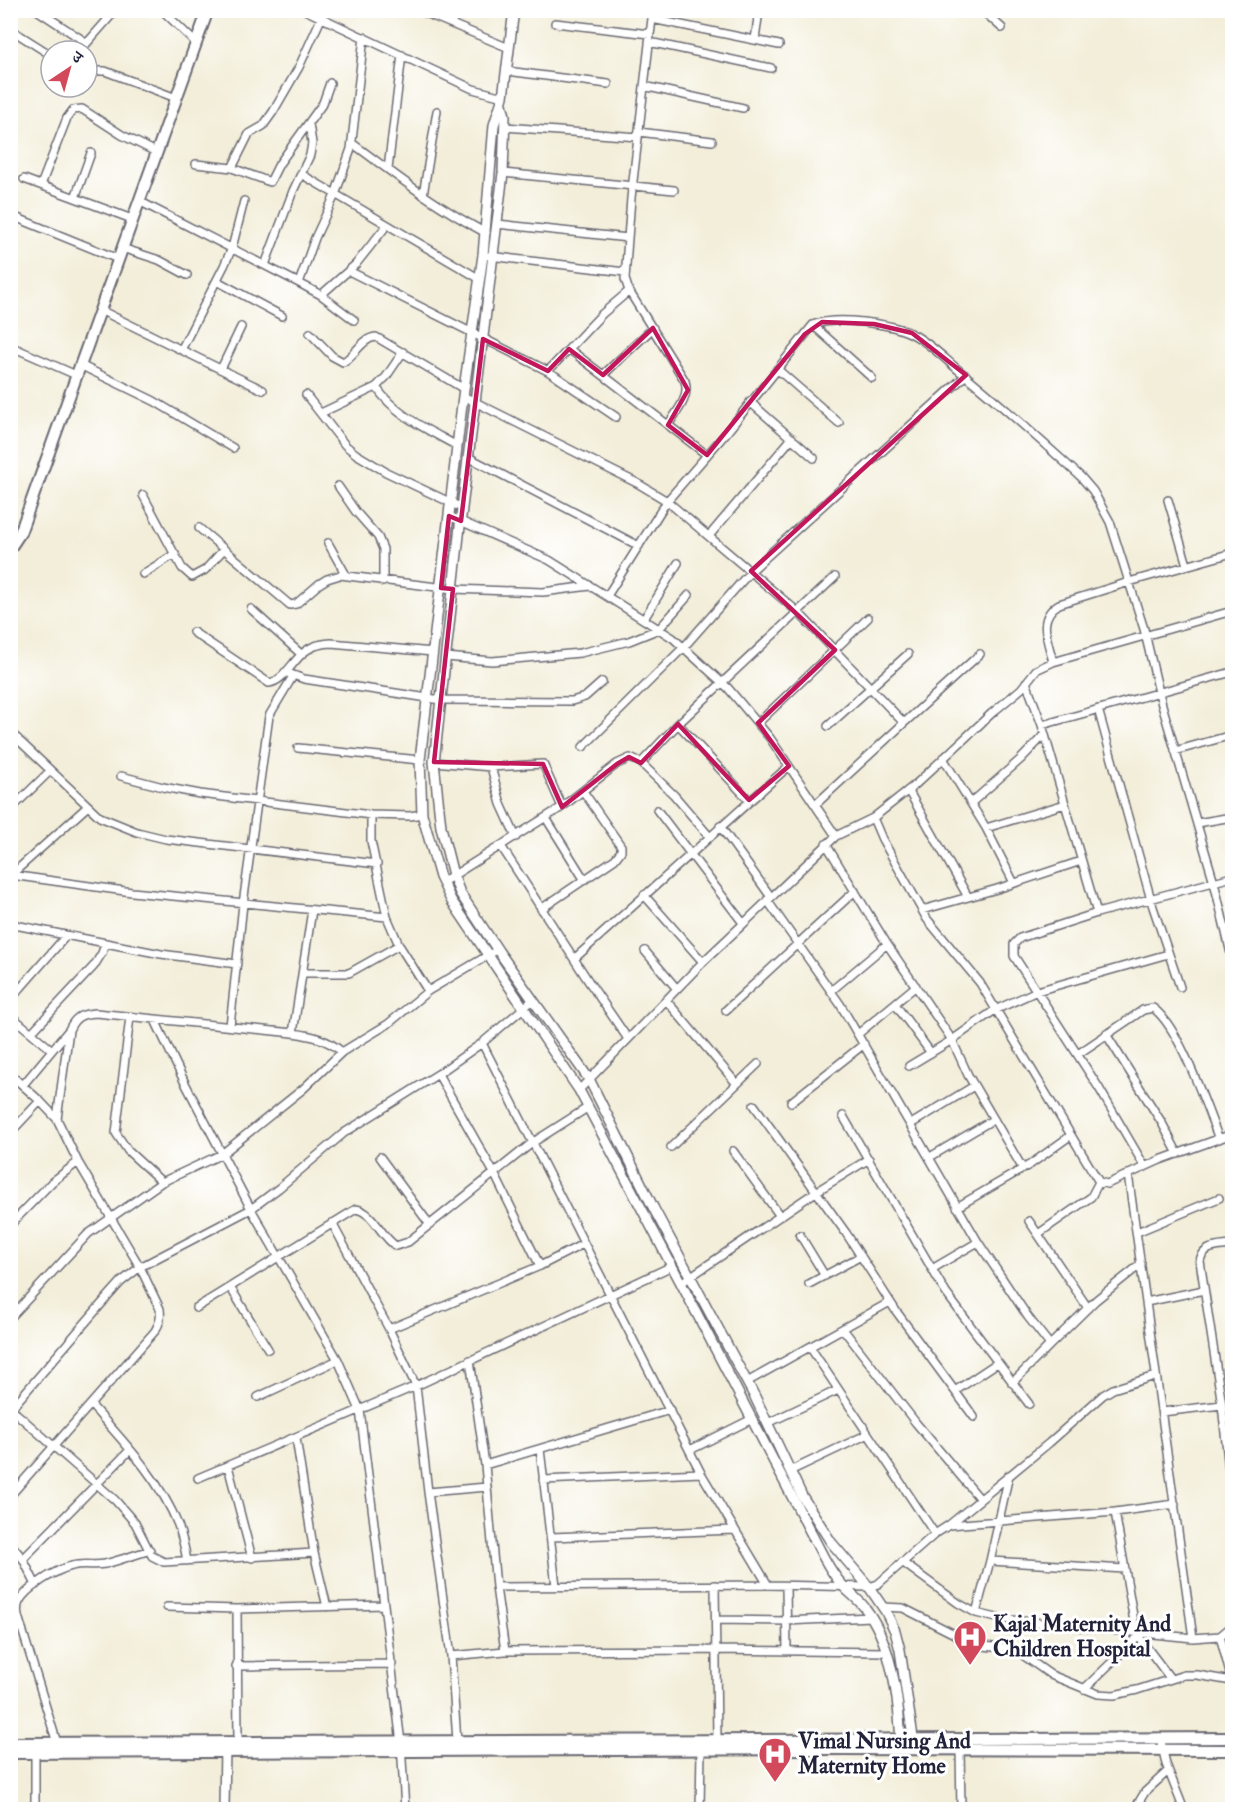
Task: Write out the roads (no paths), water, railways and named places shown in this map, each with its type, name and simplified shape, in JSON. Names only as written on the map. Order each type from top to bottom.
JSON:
[{"type":"main road","points":[[10,548],[20,533],[208,10]]},
{"type":"main road","points":[[10,1743],[225,1748],[238,1743],[401,1747],[457,1742],[914,1744],[1160,1737],[1233,1738]]},
{"type":"main road","points":[[10,1753],[225,1748],[701,1744],[717,1739],[901,1744]]},
{"type":"main road","points":[[914,1744],[960,1749],[1233,1750]]},
{"type":"street","points":[[37,10],[80,39]]},
{"type":"street","points":[[91,39],[116,10]]},
{"type":"street","points":[[162,10],[195,42]]},
{"type":"street","points":[[305,10],[323,14],[364,38],[473,89],[503,100]]},
{"type":"street","points":[[514,10],[503,100],[505,116],[503,173],[434,762],[441,827],[453,875],[460,892],[524,1008],[579,1090],[824,1558],[845,1588],[865,1607],[871,1617],[886,1652],[900,1716],[901,1744]]},
{"type":"street","points":[[755,40],[759,10]]},
{"type":"street","points":[[982,10],[1002,28]]},
{"type":"street","points":[[424,12],[509,48]]},
{"type":"street","points":[[232,168],[249,134],[263,126],[273,112],[299,67],[323,14]]},
{"type":"street","points":[[668,425],[686,398],[688,390],[685,381],[629,291],[625,272],[653,15],[779,45]]},
{"type":"street","points":[[555,23],[650,38],[771,68]]},
{"type":"street","points":[[10,29],[39,47]]},
{"type":"street","points":[[299,283],[315,238],[336,195],[352,143],[364,38]]},
{"type":"street","points":[[388,169],[402,56]]},
{"type":"street","points":[[507,70],[608,84]]},
{"type":"street","points":[[99,71],[105,71],[176,98]]},
{"type":"street","points":[[196,164],[232,168],[270,183],[279,164],[323,103],[330,83]]},
{"type":"street","points":[[644,86],[744,108]]},
{"type":"street","points":[[503,100],[494,125],[486,233],[471,334],[420,760],[422,814],[443,882],[451,900],[533,1000],[589,1079],[654,1209],[692,1276],[768,1423],[802,1496],[831,1542],[869,1587],[895,1631],[914,1744]]},
{"type":"street","points":[[41,185],[67,118],[73,110],[78,108],[156,153]]},
{"type":"street","points":[[423,195],[436,111]]},
{"type":"street","points":[[265,266],[293,190],[310,155],[312,143],[309,124]]},
{"type":"street","points":[[505,127],[712,141]]},
{"type":"street","points":[[352,143],[423,195],[459,219],[486,233]]},
{"type":"street","points":[[75,198],[91,153]]},
{"type":"street","points":[[503,173],[674,190]]},
{"type":"street","points":[[301,174],[480,279]]},
{"type":"street","points":[[24,179],[132,219]]},
{"type":"street","points":[[139,201],[321,295],[354,320]]},
{"type":"street","points":[[181,350],[231,248],[244,201]]},
{"type":"street","points":[[10,215],[118,259]]},
{"type":"street","points":[[497,224],[628,238]]},
{"type":"street","points":[[321,295],[349,271],[387,225]]},
{"type":"street","points":[[122,248],[159,260],[187,275]]},
{"type":"street","points":[[483,255],[625,272]]},
{"type":"street","points":[[349,271],[548,371],[616,417]]},
{"type":"street","points":[[216,282],[282,316]]},
{"type":"street","points":[[548,371],[602,314],[629,291]]},
{"type":"street","points":[[100,310],[264,390]]},
{"type":"street","points":[[607,596],[667,501],[813,325],[838,321],[898,328],[912,333],[966,375],[1081,477],[1093,491],[1110,522],[1145,636],[1158,692],[1230,937],[1233,958]]},
{"type":"street","points":[[813,325],[872,378]]},
{"type":"street","points":[[221,369],[241,327]]},
{"type":"street","points":[[603,375],[653,328]]},
{"type":"street","points":[[310,333],[332,356],[343,362],[372,337],[380,339],[475,400],[637,483],[667,501],[798,612],[904,723]]},
{"type":"street","points":[[10,346],[78,370],[154,401],[233,448]]},
{"type":"street","points":[[569,349],[707,455]]},
{"type":"street","points":[[321,413],[376,387],[386,377],[403,352]]},
{"type":"street","points":[[777,369],[839,423]]},
{"type":"street","points":[[583,747],[684,647],[751,571],[966,375]]},
{"type":"street","points":[[376,387],[385,400],[402,415],[457,446]]},
{"type":"street","points":[[306,395],[345,445],[356,453],[386,472],[462,508]]},
{"type":"street","points":[[750,402],[814,458]]},
{"type":"street","points":[[709,536],[792,438]]},
{"type":"street","points":[[468,457],[639,546]]},
{"type":"street","points":[[338,486],[356,512],[378,537],[383,549],[383,582]]},
{"type":"street","points":[[143,495],[182,568],[192,577],[205,570],[224,549]]},
{"type":"street","points":[[1168,500],[1187,565]]},
{"type":"street","points":[[449,516],[549,560],[644,619],[684,647],[723,684],[758,723],[836,836]]},
{"type":"street","points":[[199,528],[290,605],[296,604],[327,579],[345,575],[383,582],[453,589],[543,592],[590,586]]},
{"type":"street","points":[[327,543],[345,575]]},
{"type":"street","points":[[1053,662],[1045,622],[1050,609],[1059,604],[1129,582],[1233,553]]},
{"type":"street","points":[[143,574],[175,554]]},
{"type":"street","points":[[644,619],[678,563]]},
{"type":"street","points":[[641,763],[678,724],[835,577]]},
{"type":"street","points":[[446,657],[492,661],[580,653],[629,641],[659,629],[689,595]]},
{"type":"street","points":[[251,609],[301,654]]},
{"type":"street","points":[[579,1090],[703,962],[826,844],[836,836],[873,818],[908,790],[1026,682],[1036,670],[1053,662],[1233,611]]},
{"type":"street","points":[[758,723],[868,618]]},
{"type":"street","points":[[193,632],[270,683],[276,682],[301,654],[318,645],[331,643],[433,652]]},
{"type":"street","points":[[828,726],[908,654]]},
{"type":"street","points":[[815,805],[980,654]]},
{"type":"street","points":[[285,672],[293,676],[441,700],[572,701],[585,697],[602,682]]},
{"type":"street","points":[[1042,725],[1232,673]]},
{"type":"street","points":[[230,1026],[243,904],[269,716],[293,676]]},
{"type":"street","points":[[1026,682],[1042,725],[1097,913]]},
{"type":"street","points":[[1098,709],[1151,900],[1180,987]]},
{"type":"street","points":[[678,724],[750,800]]},
{"type":"street","points":[[10,732],[100,817],[137,832],[166,839],[377,864]]},
{"type":"street","points":[[971,803],[1021,759],[1044,734]]},
{"type":"street","points":[[1175,751],[1233,735]]},
{"type":"street","points":[[10,747],[18,739]]},
{"type":"street","points":[[298,748],[420,760]]},
{"type":"street","points":[[443,882],[546,818],[627,758],[641,763],[674,795],[709,836]]},
{"type":"street","points":[[944,758],[986,828],[1014,883]]},
{"type":"street","points":[[434,762],[491,767],[543,764],[562,807]]},
{"type":"street","points":[[574,959],[789,766]]},
{"type":"street","points":[[491,767],[501,804],[516,837]]},
{"type":"street","points":[[10,810],[50,771]]},
{"type":"street","points":[[121,776],[190,793],[371,815],[422,814]]},
{"type":"street","points":[[908,790],[969,897]]},
{"type":"street","points":[[541,909],[615,859],[621,851],[621,846],[583,791]]},
{"type":"street","points":[[986,828],[1065,804]]},
{"type":"street","points":[[11,875],[88,807]]},
{"type":"street","points":[[657,810],[743,923]]},
{"type":"street","points":[[371,815],[371,841],[387,917],[399,945],[428,991]]},
{"type":"street","points":[[1197,823],[1233,817]]},
{"type":"street","points":[[546,818],[584,879]]},
{"type":"street","points":[[873,818],[882,839],[927,919],[980,983],[1099,1182],[1107,1184],[1233,1134]]},
{"type":"street","points":[[720,826],[858,1034],[978,1242],[1028,1317],[1050,1345]]},
{"type":"street","points":[[826,844],[887,944],[952,1040],[975,1086],[1023,1169]]},
{"type":"street","points":[[501,846],[628,1039]]},
{"type":"street","points":[[10,861],[18,868]]},
{"type":"street","points":[[922,910],[1081,861]]},
{"type":"street","points":[[11,875],[132,892],[387,917]]},
{"type":"street","points":[[1145,1167],[1078,1054],[1012,950],[1016,941],[1029,935],[1097,913],[1233,877]]},
{"type":"street","points":[[726,1010],[855,891]]},
{"type":"street","points":[[644,895],[703,962]]},
{"type":"street","points":[[293,1033],[312,910]]},
{"type":"street","points":[[10,933],[13,925],[105,944],[237,964]]},
{"type":"street","points":[[10,1000],[66,936]]},
{"type":"street","points":[[32,1032],[94,966],[105,944]]},
{"type":"street","points":[[831,991],[887,944]]},
{"type":"street","points":[[304,972],[350,973],[399,945]]},
{"type":"street","points":[[645,951],[676,989]]},
{"type":"street","points":[[10,1318],[77,1244],[162,1182],[222,1154],[303,1089],[342,1052],[388,1024],[428,991],[493,952]]},
{"type":"street","points":[[909,1066],[995,1010],[1037,990],[1168,954]]},
{"type":"street","points":[[858,1034],[916,986]]},
{"type":"street","points":[[314,1553],[164,1562],[152,1556],[135,1523],[115,1500],[11,1409],[121,1282],[140,1267],[251,1209],[345,1133],[482,1043],[533,1000]]},
{"type":"street","points":[[666,1000],[737,1084]]},
{"type":"street","points":[[895,1004],[931,1053]]},
{"type":"street","points":[[1078,1054],[1143,1010],[1153,1008],[1158,1011],[1166,1020],[1189,1062],[1219,1139]]},
{"type":"street","points":[[57,1119],[69,1030],[73,1021],[84,1014],[293,1033],[318,1037],[330,1042],[342,1052]]},
{"type":"street","points":[[10,1015],[52,1050]]},
{"type":"street","points":[[130,1017],[116,1133],[128,1151],[162,1182]]},
{"type":"street","points":[[156,1020],[184,1081],[251,1209],[338,1360],[360,1410],[392,1664],[405,1809]]},
{"type":"street","points":[[23,1084],[69,1030]]},
{"type":"street","points":[[1106,1034],[1162,1123],[1178,1154]]},
{"type":"street","points":[[482,1043],[701,1473],[768,1585]]},
{"type":"street","points":[[791,1102],[864,1044]]},
{"type":"street","points":[[671,1147],[758,1064]]},
{"type":"street","points":[[10,1074],[57,1119],[78,1162],[140,1267],[160,1309],[160,1323],[91,1406],[10,1496]]},
{"type":"street","points":[[438,1074],[494,1173],[540,1266]]},
{"type":"street","points":[[911,1124],[975,1086]]},
{"type":"street","points":[[10,1133],[40,1101]]},
{"type":"street","points":[[754,1105],[817,1191],[890,1302],[974,1417]]},
{"type":"street","points":[[196,1308],[351,1211],[365,1212],[396,1246],[408,1242],[532,1143],[587,1108]]},
{"type":"street","points":[[843,1116],[946,1293],[996,1363],[1029,1404]]},
{"type":"street","points":[[930,1157],[994,1119]]},
{"type":"street","points":[[957,1207],[1023,1169],[1070,1136]]},
{"type":"street","points":[[733,1151],[780,1216]]},
{"type":"street","points":[[380,1157],[430,1225]]},
{"type":"street","points":[[681,1283],[817,1191],[869,1160]]},
{"type":"street","points":[[10,1225],[45,1188],[78,1162]]},
{"type":"street","points":[[1128,1174],[1193,1638]]},
{"type":"street","points":[[1038,1234],[1091,1197],[1099,1182]]},
{"type":"street","points":[[1137,1232],[1219,1198]]},
{"type":"street","points":[[1029,1221],[1088,1308]]},
{"type":"street","points":[[332,1223],[389,1329],[416,1386],[451,1656],[457,1742]]},
{"type":"street","points":[[800,1235],[825,1276]]},
{"type":"street","points":[[932,1269],[978,1242]]},
{"type":"street","points":[[389,1329],[540,1266],[584,1244]]},
{"type":"street","points":[[1233,1245],[1208,1248],[1204,1251],[1200,1261],[1222,1405],[1233,1498]]},
{"type":"street","points":[[809,1284],[861,1256]]},
{"type":"street","points":[[1012,1383],[1088,1308],[1141,1264]]},
{"type":"street","points":[[198,1478],[416,1386],[672,1266]]},
{"type":"street","points":[[230,1287],[268,1349]]},
{"type":"street","points":[[1146,1302],[1204,1290]]},
{"type":"street","points":[[747,1382],[890,1302]]},
{"type":"street","points":[[843,1329],[916,1423],[980,1498]]},
{"type":"street","points":[[810,1347],[935,1533]]},
{"type":"street","points":[[258,1397],[338,1360]]},
{"type":"street","points":[[470,1360],[485,1465],[496,1587],[505,1652]]},
{"type":"street","points":[[955,1391],[996,1363]]},
{"type":"street","points":[[496,1587],[768,1585],[869,1587],[878,1584],[935,1533],[1009,1476],[1103,1395],[1113,1389],[1155,1376]]},
{"type":"street","points":[[768,1423],[838,1390]]},
{"type":"street","points":[[1162,1412],[1222,1405]]},
{"type":"street","points":[[91,1406],[147,1472],[177,1522],[187,1561]]},
{"type":"street","points":[[485,1465],[670,1410]]},
{"type":"street","points":[[690,1450],[752,1419]]},
{"type":"street","points":[[790,1471],[868,1434]]},
{"type":"street","points":[[296,1438],[314,1553],[327,1607]]},
{"type":"street","points":[[540,1449],[556,1586]]},
{"type":"street","points":[[23,1559],[130,1450]]},
{"type":"street","points":[[228,1466],[252,1558]]},
{"type":"street","points":[[543,1480],[701,1473]]},
{"type":"street","points":[[976,1613],[1009,1476]]},
{"type":"street","points":[[428,1492],[487,1487]]},
{"type":"street","points":[[949,1524],[1115,1512],[1175,1504]]},
{"type":"street","points":[[1115,1512],[1138,1634],[1170,1678]]},
{"type":"street","points":[[551,1537],[734,1530]]},
{"type":"street","points":[[10,1543],[23,1559],[36,1585]]},
{"type":"street","points":[[57,1743],[18,1616],[19,1602],[36,1585],[74,1565],[100,1565],[150,1550]]},
{"type":"street","points":[[990,1561],[1125,1569]]},
{"type":"street","points":[[902,1562],[958,1603],[976,1613],[1001,1619],[1193,1638],[1220,1636],[1233,1626]]},
{"type":"street","points":[[715,1586],[717,1739]]},
{"type":"street","points":[[786,1586],[787,1651]]},
{"type":"street","points":[[167,1606],[237,1609],[384,1605]]},
{"type":"street","points":[[882,1607],[903,1608],[970,1642],[983,1646],[1014,1649],[1051,1676],[1098,1694],[1114,1695],[1137,1690],[1170,1678],[1197,1674],[1232,1681],[1220,1636]]},
{"type":"street","points":[[237,1609],[238,1743]]},
{"type":"street","points":[[716,1620],[786,1621],[871,1617]]},
{"type":"street","points":[[1084,1689],[1138,1634]]},
{"type":"street","points":[[451,1656],[505,1652],[717,1650],[886,1652]]},
{"type":"street","points":[[236,1666],[392,1664]]},
{"type":"street","points":[[1160,1737],[1168,1771],[1184,1809]]},
{"type":"street","points":[[700,1809],[701,1744]]},
{"type":"street","points":[[224,1809],[225,1748]]},
{"type":"street","points":[[960,1749],[962,1809]]},
{"type":"street","points":[[35,1753],[35,1809]]},
{"type":"street","points":[[1134,1809],[1145,1792],[1168,1771]]},
{"type":"place","name":"Kajal Maternity And Children Hospital","points":[[970,1666]]},
{"type":"place","name":"Vimal Nursing And Maternity Home","points":[[775,1783]]}]
